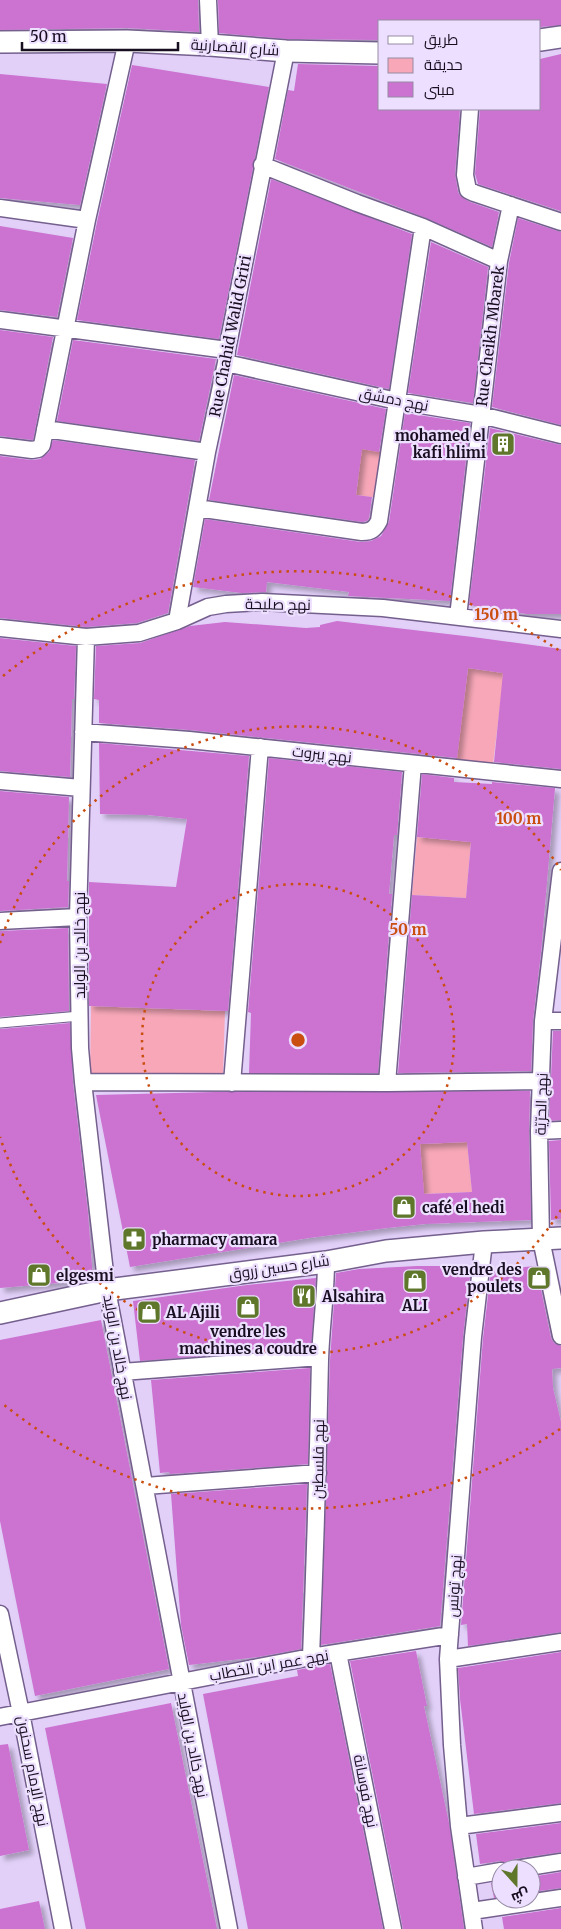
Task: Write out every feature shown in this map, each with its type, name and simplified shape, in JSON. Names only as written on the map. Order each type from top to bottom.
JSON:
[{"type":"street","points":[[208,0],[210,45]]},
{"type":"street","points":[[541,40],[561,37]]},
{"type":"street","points":[[0,446],[32,450],[38,449],[42,445],[87,220],[126,41]]},
{"type":"street","name":"شارع القصارنية","points":[[0,42],[126,41],[286,51],[378,53]]},
{"type":"street","name":"Rue Chahid Walid Griri","points":[[177,621],[262,165],[286,51]]},
{"type":"street","points":[[470,110],[465,175],[468,190],[561,222]]},
{"type":"street","points":[[262,165],[423,227],[499,262]]},
{"type":"street","name":"Rue Cheikh Mbarek","points":[[458,617],[499,262],[511,205]]},
{"type":"street","points":[[0,208],[87,220]]},
{"type":"street","points":[[197,508],[369,532],[375,528],[379,521],[423,227]]},
{"type":"street","name":"نهج دمشق","points":[[0,320],[65,329],[226,357],[397,401],[481,415],[561,435]]},
{"type":"street","points":[[45,429],[208,452]]},
{"type":"street","name":"نهج صليحة","points":[[0,628],[86,637],[139,633],[177,621],[208,607],[262,602],[383,608],[561,629]]},
{"type":"street","name":"نهج خالد بن الوليد","points":[[86,637],[78,917],[83,1082],[107,1290],[229,1929]]},
{"type":"street","name":"نهج بيروت","points":[[84,732],[189,740],[561,778]]},
{"type":"street","points":[[232,1082],[260,747]]},
{"type":"street","points":[[388,1083],[413,764]]},
{"type":"street","points":[[0,781],[81,788]]},
{"type":"street","name":"نهج الحرّيّة","points":[[561,871],[543,1021],[539,1131],[561,1336]]},
{"type":"street","points":[[0,920],[78,917]]},
{"type":"street","points":[[543,1021],[561,1020]]},
{"type":"street","points":[[83,1082],[388,1083],[542,1081]]},
{"type":"street","points":[[539,1131],[561,1130]]},
{"type":"street","name":"شارع حسين زروق","points":[[0,1313],[107,1290],[326,1262],[386,1251],[484,1242],[551,1239]]},
{"type":"street","name":"نهج تونس","points":[[474,1929],[459,1826],[448,1659],[473,1337],[484,1242]]},
{"type":"street","name":"نهج فلسطين","points":[[311,1657],[320,1357],[326,1290],[326,1262]]},
{"type":"street","points":[[122,1372],[320,1357]]},
{"type":"street","points":[[145,1486],[318,1473]]},
{"type":"street","name":"نهج الإمام سحنون","points":[[0,1614],[63,1929]]},
{"type":"street","name":"نهج عمر ابن الخطاب","points":[[0,1717],[311,1657],[450,1635]]},
{"type":"street","points":[[448,1659],[561,1642]]},
{"type":"street","name":"نهج فوسانة","points":[[338,1653],[393,1929]]},
{"type":"street","points":[[459,1826],[561,1813]]},
{"type":"street","points":[[541,1865],[561,1862]]},
{"type":"street","points":[[466,1877],[491,1873]]},
{"type":"street","points":[[472,1911],[561,1898]]},
{"type":"lane","points":[[0,1023],[80,1016]]},
{"type":"green space","points":[[357,448],[385,452],[379,498],[356,495],[358,480]]},
{"type":"green space","points":[[468,668],[504,673],[493,764],[456,760]]},
{"type":"green space","points":[[417,837],[471,842],[466,898],[412,895]]},
{"type":"green space","points":[[91,1006],[225,1011],[223,1075],[90,1073]]},
{"type":"green space","points":[[467,1142],[472,1192],[423,1194],[420,1144]]},
{"type":"building","points":[[0,0],[198,0],[199,32],[127,28],[0,30]]},
{"type":"building","points":[[218,0],[561,0],[561,25],[541,27],[541,20],[378,20],[378,40],[287,39],[219,33]]},
{"type":"building","points":[[561,54],[561,211],[478,184],[475,174],[480,110],[541,110],[541,59]]},
{"type":"building","points":[[298,64],[378,66],[378,110],[460,110],[455,174],[458,192],[460,196],[470,202],[499,212],[492,247],[426,218],[275,159],[288,90],[294,91]]},
{"type":"building","points":[[132,65],[269,87],[219,339],[77,320]]},
{"type":"building","points":[[0,74],[107,84],[80,205],[0,198]]},
{"type":"building","points":[[271,179],[412,234],[389,389],[237,355]]},
{"type":"building","points":[[518,218],[561,232],[561,425],[492,407],[509,263]]},
{"type":"building","points":[[0,226],[73,238],[57,317],[0,310]]},
{"type":"building","points":[[431,242],[488,267],[473,403],[408,393]]},
{"type":"building","points":[[0,330],[53,337],[33,440],[0,436]]},
{"type":"building","points":[[73,340],[216,359],[199,441],[57,421]]},
{"type":"building","points":[[234,375],[386,409],[379,452],[362,449],[356,495],[372,497],[367,521],[362,522],[209,500]]},
{"type":"building","points":[[405,413],[470,423],[450,601],[348,596],[349,592],[267,582],[266,592],[242,593],[193,587],[205,519],[361,542],[371,541],[381,536],[389,522]]},
{"type":"building","points":[[490,428],[561,445],[561,614],[527,614],[469,605]]},
{"type":"building","points":[[53,440],[195,460],[168,613],[137,623],[86,627],[0,618],[0,456],[31,460],[40,459],[49,452]]},
{"type":"building","points":[[337,621],[561,649],[561,769],[494,762],[503,673],[468,668],[457,758],[190,730],[99,723],[99,700],[94,699],[96,646],[140,643],[190,626],[225,622],[306,628],[320,627],[320,625]]},
{"type":"building","points":[[0,638],[76,646],[74,699],[72,699],[70,777],[0,771]]},
{"type":"building","points":[[99,743],[249,756],[228,1011],[89,1006],[89,882],[176,887],[187,819],[148,815],[100,814]]},
{"type":"building","points":[[269,758],[402,772],[397,835],[394,835],[389,894],[392,894],[378,1073],[249,1073],[251,1013],[248,1012]]},
{"type":"building","points":[[422,774],[454,778],[454,782],[492,784],[492,782],[555,788],[541,952],[533,1020],[531,1071],[398,1073],[412,895],[466,898],[471,842],[417,837]]},
{"type":"building","points":[[0,791],[69,797],[68,907],[0,911]]},
{"type":"building","points":[[68,928],[69,1011],[0,1017],[0,931]]},
{"type":"building","points":[[70,1023],[73,1083],[88,1213],[93,1280],[0,1288],[0,1029]]},
{"type":"building","points":[[553,1031],[561,1031],[561,1120],[549,1121]]},
{"type":"building","points":[[530,1091],[531,1220],[425,1224],[387,1228],[309,1238],[130,1267],[96,1095],[215,1092]],"holes":[[[467,1142],[472,1192],[424,1194],[420,1144]]]},
{"type":"building","points":[[561,1140],[561,1219],[551,1220],[549,1141]]},
{"type":"building","points":[[471,1266],[463,1336],[440,1626],[321,1645],[330,1360],[336,1273],[359,1269]]},
{"type":"building","points":[[536,1266],[551,1338],[554,1343],[561,1346],[561,1368],[552,1369],[553,1388],[561,1422],[561,1632],[468,1646],[467,1624],[461,1625],[483,1338],[491,1270]]},
{"type":"building","points":[[316,1278],[311,1348],[140,1361],[133,1301],[247,1285]]},
{"type":"building","points":[[101,1320],[169,1669],[35,1696],[0,1521],[0,1340]]},
{"type":"building","points":[[310,1368],[308,1464],[170,1474],[169,1472],[160,1473],[151,1380]]},
{"type":"building","points":[[307,1484],[301,1649],[258,1657],[189,1665],[181,1625],[171,1494]]},
{"type":"building","points":[[416,1651],[427,1706],[424,1706],[449,1823],[464,1929],[403,1929],[350,1661]]},
{"type":"building","points":[[561,1652],[561,1803],[474,1814],[458,1668]]},
{"type":"building","points":[[330,1664],[383,1929],[248,1929],[203,1694],[298,1676],[297,1670]]},
{"type":"building","points":[[171,1703],[217,1929],[86,1929],[45,1728]]},
{"type":"building","points":[[8,1744],[29,1850],[0,1856],[0,1745]]},
{"type":"building","points":[[561,1823],[561,1852],[514,1859],[491,1859],[491,1862],[480,1864],[476,1834]]},
{"type":"building","points":[[561,1872],[561,1888],[541,1891],[541,1875]]},
{"type":"building","points":[[39,1901],[45,1929],[0,1929],[0,1909]]},
{"type":"building","points":[[561,1908],[561,1929],[504,1929],[502,1917]]},
{"type":"place","name":"mohamed el kafi hlimi","points":[[503,444]]},
{"type":"place","name":"café el hedi","points":[[404,1207]]},
{"type":"place","name":"pharmacy amara","points":[[134,1239]]},
{"type":"place","name":"elgesmi","points":[[39,1275]]},
{"type":"place","name":"vendre des poulets","points":[[539,1278]]},
{"type":"place","name":"ALI","points":[[415,1281]]},
{"type":"place","name":"Alsahira","points":[[304,1296]]},
{"type":"place","name":"vendre les machines a coudre","points":[[248,1307]]},
{"type":"place","name":"AL Ajili","points":[[149,1312]]}]
